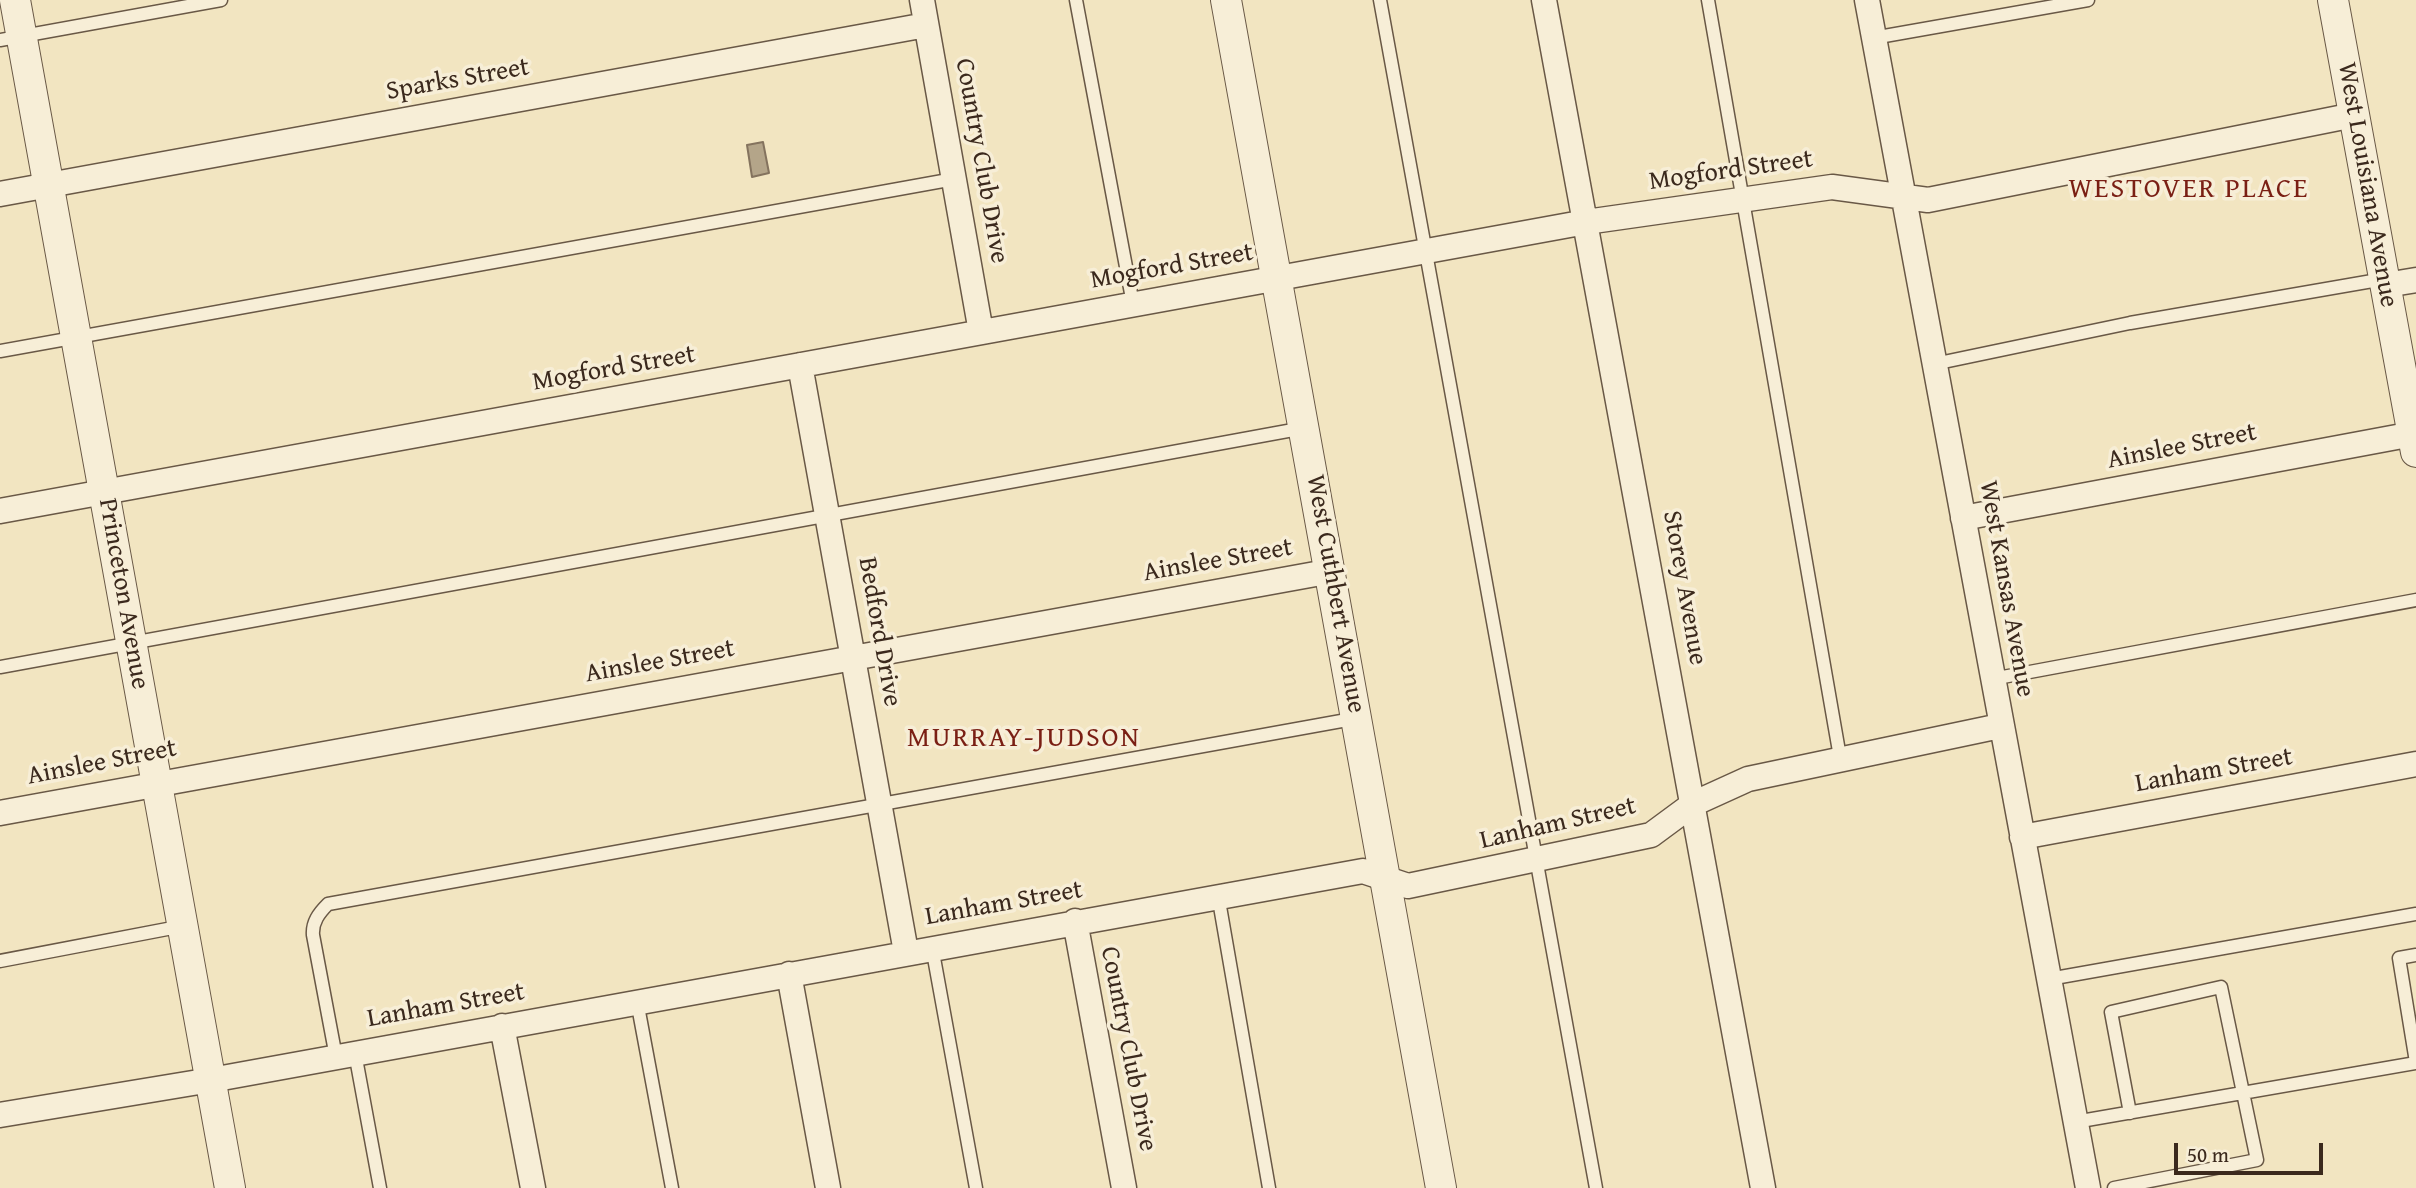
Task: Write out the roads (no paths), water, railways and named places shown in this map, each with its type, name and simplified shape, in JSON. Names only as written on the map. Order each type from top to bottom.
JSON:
[{"type":"street","name":"Princeton Avenue","points":[[15,0],[11,38],[49,186],[230,1188]]},
{"type":"street","name":"Country Club Drive","points":[[922,0],[981,332]]},
{"type":"street","name":"West Cuthbert Avenue","points":[[1226,0],[1332,571],[1441,1188]]},
{"type":"street","name":"Storey Avenue","points":[[1544,0],[1763,1188]]},
{"type":"street","name":"West Kansas Avenue","points":[[1867,0],[2088,1188]]},
{"type":"street","name":"West Louisiana Avenue","points":[[2333,0],[2414,443]]},
{"type":"street","name":"Sparks Street","points":[[0,194],[926,24]]},
{"type":"street","name":"Mogford Street","points":[[0,511],[1586,222],[1832,187],[1928,200],[2354,115]]},
{"type":"street","points":[[2385,282],[2416,280]]},
{"type":"street","name":"Bedford Drive","points":[[800,365],[906,951]]},
{"type":"street","name":"Ainslee Street","points":[[1963,519],[2414,443]]},
{"type":"street","name":"Ainslee Street","points":[[0,813],[1332,571]]},
{"type":"street","name":"Lanham Street","points":[[0,1115],[211,1080],[906,951],[1363,871],[1408,886],[1537,861],[1651,835],[1693,804],[1748,779],[1840,757],[2000,726]]},
{"type":"street","name":"Lanham Street","points":[[2022,837],[2416,764]]},
{"type":"street","name":"Country Club Drive","points":[[1074,921],[1124,1188]]},
{"type":"street","points":[[789,974],[828,1188]]},
{"type":"street","points":[[502,1026],[533,1188]]},
{"type":"lane","points":[[11,38],[220,0]]},
{"type":"lane","points":[[1076,0],[1133,304]]},
{"type":"lane","points":[[1380,0],[1596,1188]]},
{"type":"lane","points":[[1708,0],[1840,757]]},
{"type":"lane","points":[[1873,38],[2088,0]]},
{"type":"lane","points":[[0,351],[954,179]]},
{"type":"lane","points":[[1934,364],[2130,323],[2385,282]]},
{"type":"lane","points":[[0,667],[1305,428]]},
{"type":"lane","points":[[1992,679],[2416,600]]},
{"type":"lane","points":[[380,1188],[313,935],[312,927],[318,913],[328,904],[1358,718]]},
{"type":"lane","points":[[1218,895],[1269,1188]]},
{"type":"lane","points":[[2049,979],[2416,914]]},
{"type":"lane","points":[[0,961],[183,926]]},
{"type":"lane","points":[[932,947],[976,1188]]},
{"type":"lane","points":[[2075,1122],[2416,1062],[2399,958],[2416,955]]},
{"type":"lane","points":[[2115,1188],[2257,1160],[2221,987],[2111,1012],[2130,1113]]},
{"type":"lane","points":[[637,1001],[671,1188]]},
{"type":"district","name":"WESTOVER PLACE","points":[[2189,190]]},
{"type":"district","name":"MURRAY-JUDSON","points":[[1024,739]]}]
